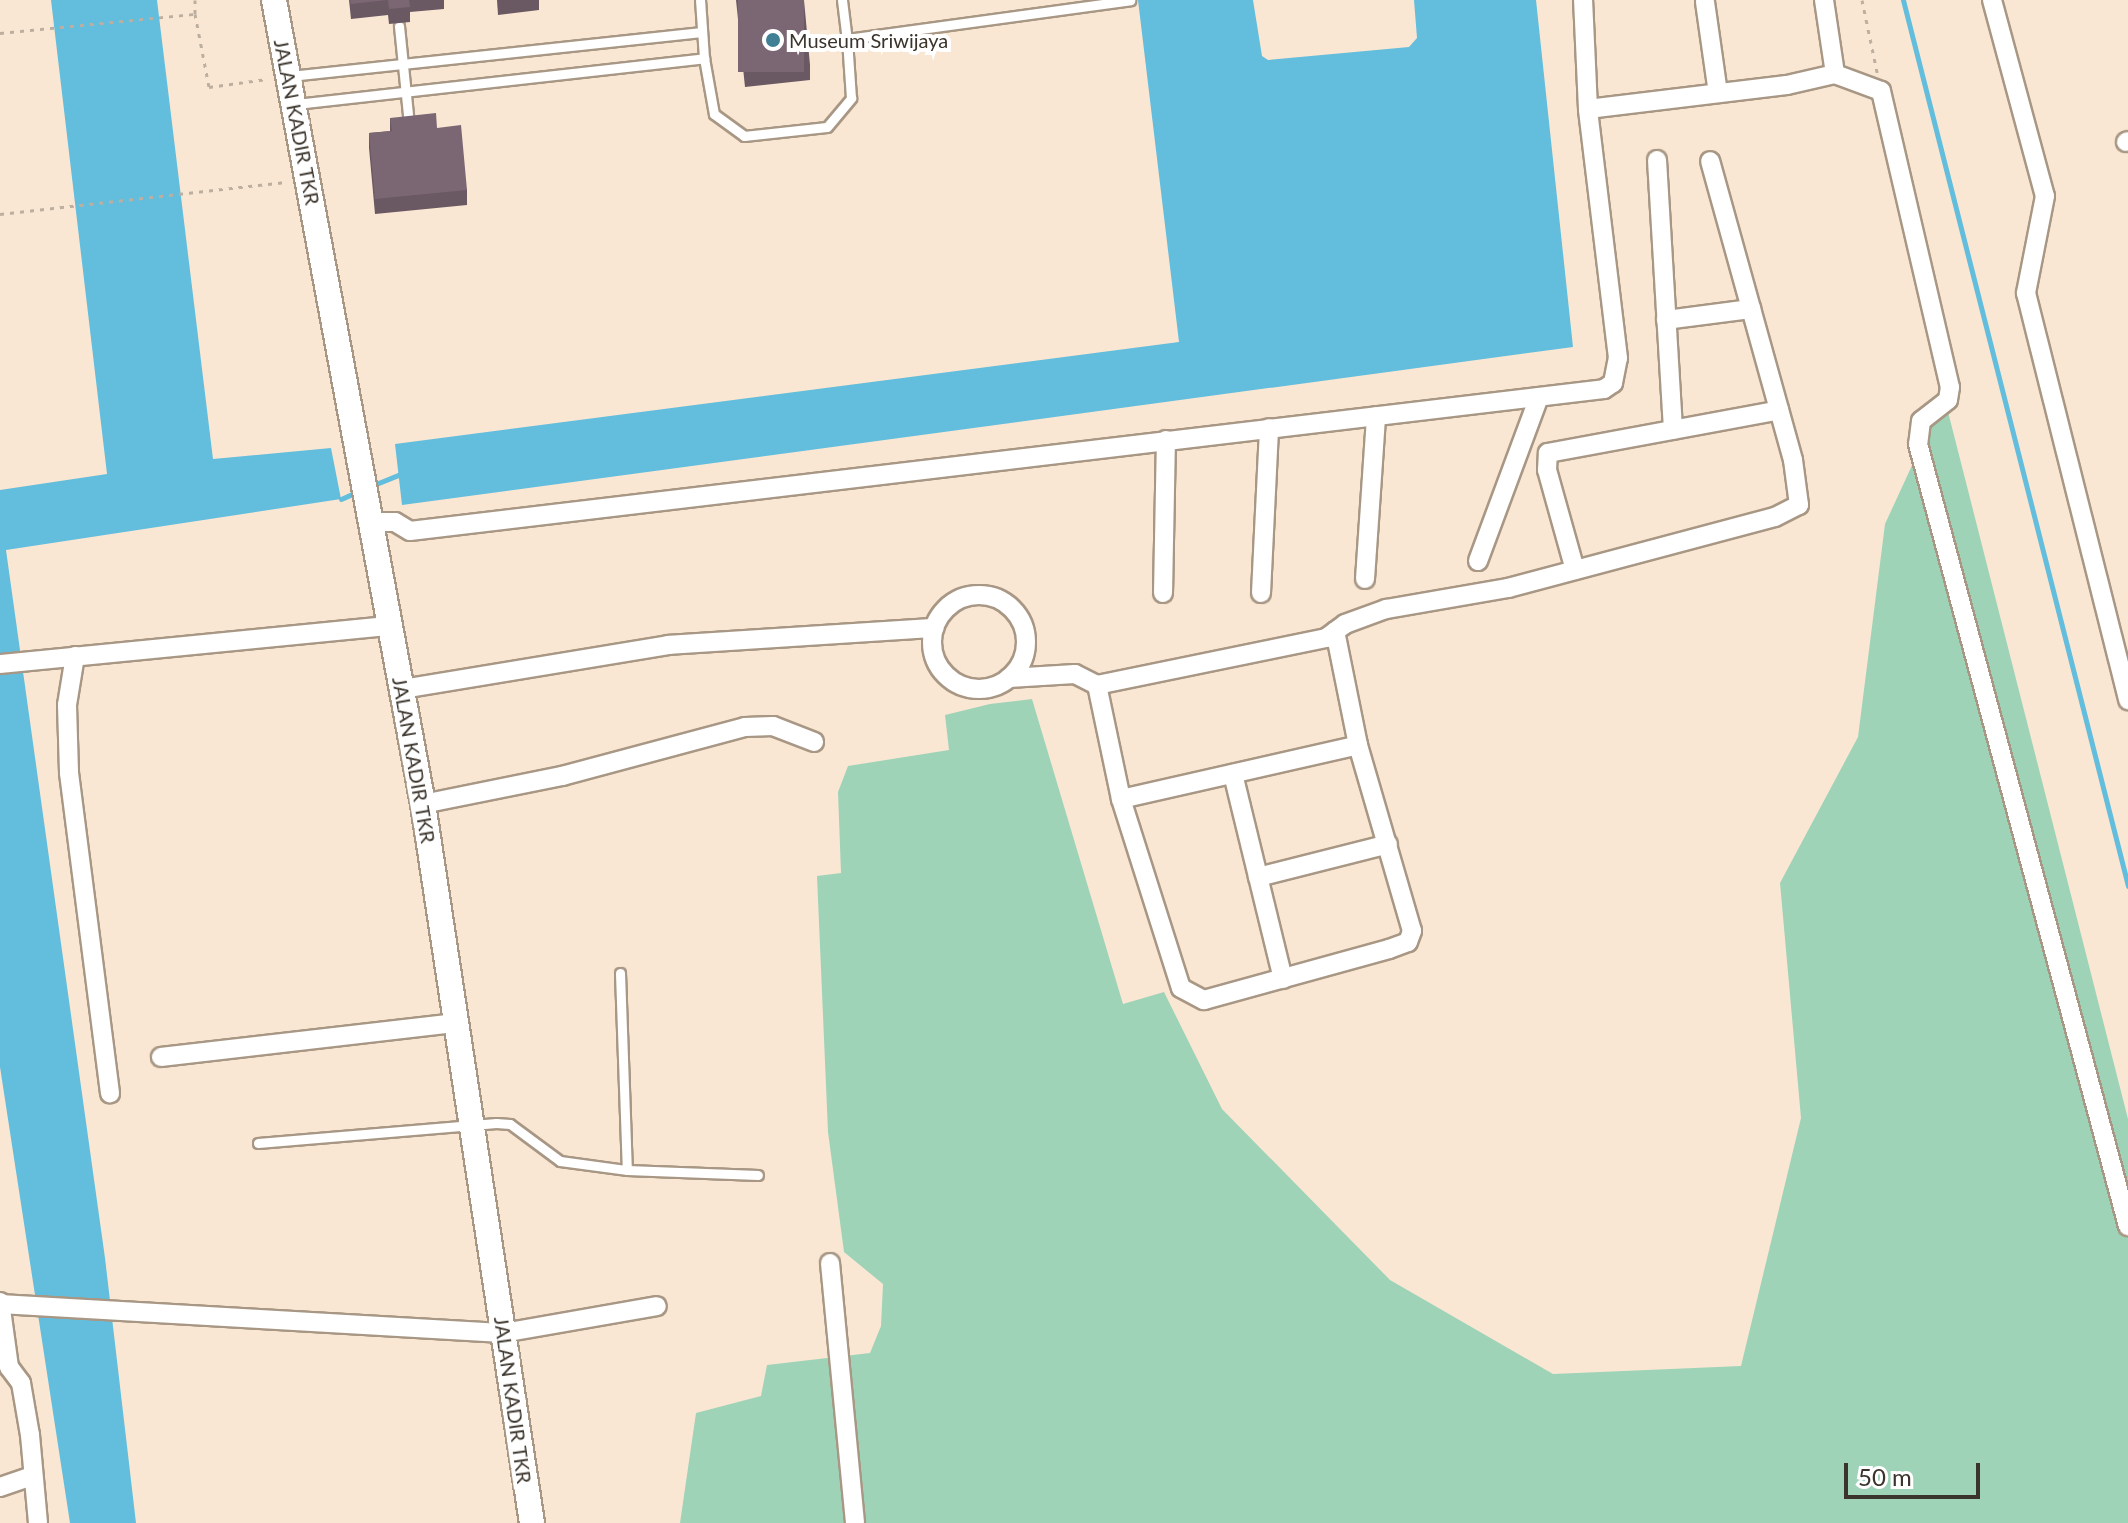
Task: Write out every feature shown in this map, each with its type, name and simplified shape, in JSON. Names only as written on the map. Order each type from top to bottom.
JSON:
[{"type":"street","name":"JALAN KADIR TKR","points":[[274,0],[354,410],[423,804],[532,1523]]},
{"type":"street","points":[[371,519],[395,522],[410,531],[1604,389],[1618,371],[1588,109],[1583,0]]},
{"type":"street","points":[[1824,0],[1835,74]]},
{"type":"street","points":[[1992,0],[2045,196],[2026,293],[2128,700]]},
{"type":"street","points":[[1705,2],[1718,93]]},
{"type":"street","points":[[1588,109],[1835,74],[1881,91],[1950,387],[1948,400],[1921,421],[1918,444],[2128,1226]]},
{"type":"street","points":[[1657,160],[1673,430]]},
{"type":"street","points":[[1009,678],[1024,656],[1025,629],[1000,599],[960,598],[934,628],[933,654],[947,677],[971,689],[1009,678],[1075,674],[1097,685],[1326,638],[1386,609],[1508,588],[1775,517],[1799,505],[1779,410],[1710,161]]},
{"type":"street","points":[[1666,320],[1751,309]]},
{"type":"street","points":[[1478,561],[1539,397]]},
{"type":"street","points":[[1575,570],[1547,470],[1548,453],[1779,410]]},
{"type":"street","points":[[1365,579],[1376,416]]},
{"type":"street","points":[[1261,593],[1269,428]]},
{"type":"street","points":[[1163,593],[1166,440]]},
{"type":"street","points":[[0,664],[391,626]]},
{"type":"street","points":[[403,689],[668,645],[934,628]]},
{"type":"street","points":[[1097,685],[1121,799],[1181,988],[1204,1000],[1408,942],[1411,918],[1358,745],[1335,631]]},
{"type":"street","points":[[75,656],[67,705],[69,773],[110,1093]]},
{"type":"street","points":[[423,804],[562,776],[745,727],[773,726],[814,742]]},
{"type":"street","points":[[1121,799],[1358,745]]},
{"type":"street","points":[[1233,774],[1283,979]]},
{"type":"street","points":[[1258,877],[1388,844]]},
{"type":"street","points":[[161,1057],[456,1023]]},
{"type":"street","points":[[830,1263],[855,1523]]},
{"type":"street","points":[[38,1523],[21,1383],[5,1368],[0,1303],[503,1333],[657,1306]]},
{"type":"street","points":[[0,1487],[32,1476]]},
{"type":"lane","points":[[700,0],[704,58],[714,114],[744,136],[827,127],[851,98],[842,0]]},
{"type":"lane","points":[[847,39],[1130,0]]},
{"type":"lane","points":[[399,26],[409,124]]},
{"type":"lane","points":[[287,77],[702,32]]},
{"type":"lane","points":[[293,105],[704,58]]},
{"type":"lane","points":[[620,973],[627,1170]]},
{"type":"lane","points":[[258,1143],[473,1122],[510,1124],[560,1161],[627,1170],[758,1175]]},
{"type":"path","points":[[195,0],[209,87],[287,77]]},
{"type":"path","points":[[1862,0],[1881,91]]},
{"type":"path","points":[[0,33],[174,13],[195,14]]},
{"type":"path","points":[[0,214],[308,180]]},
{"type":"green space","points":[[1944,396],[2128,1119],[2128,1523],[680,1523],[696,1413],[761,1396],[767,1365],[870,1353],[881,1326],[883,1284],[844,1252],[828,1132],[817,876],[841,873],[838,792],[848,766],[949,750],[945,715],[990,704],[1032,699],[1123,1004],[1164,992],[1222,1109],[1390,1280],[1553,1374],[1741,1366],[1801,1118],[1780,883],[1858,737],[1885,524]]},
{"type":"water","points":[[51,0],[157,0],[213,459],[331,448],[341,499],[6,550],[105,1258],[136,1523],[70,1523],[0,1067],[0,490],[107,474]]},
{"type":"water","points":[[1138,0],[1253,0],[1262,56],[1268,60],[1409,47],[1417,38],[1414,0],[1536,0],[1573,347],[402,505],[395,444],[1179,342]]},
{"type":"building","points":[[350,0],[388,0],[351,4]]},
{"type":"building","points":[[388,0],[409,0],[410,7],[389,9]]},
{"type":"building","name":"Museum Sriwijaya","points":[[738,0],[804,0],[804,72],[738,72]]},
{"type":"building","points":[[436,113],[437,128],[461,125],[467,190],[375,199],[369,133],[392,131],[390,118]]},
{"type":"waterway","points":[[1903,0],[2128,886]]},
{"type":"waterway","points":[[371,486],[403,473]]},
{"type":"waterway","points":[[341,499],[359,491]]},
{"type":"place","name":"Museum Sriwijaya","points":[[773,40]]}]
